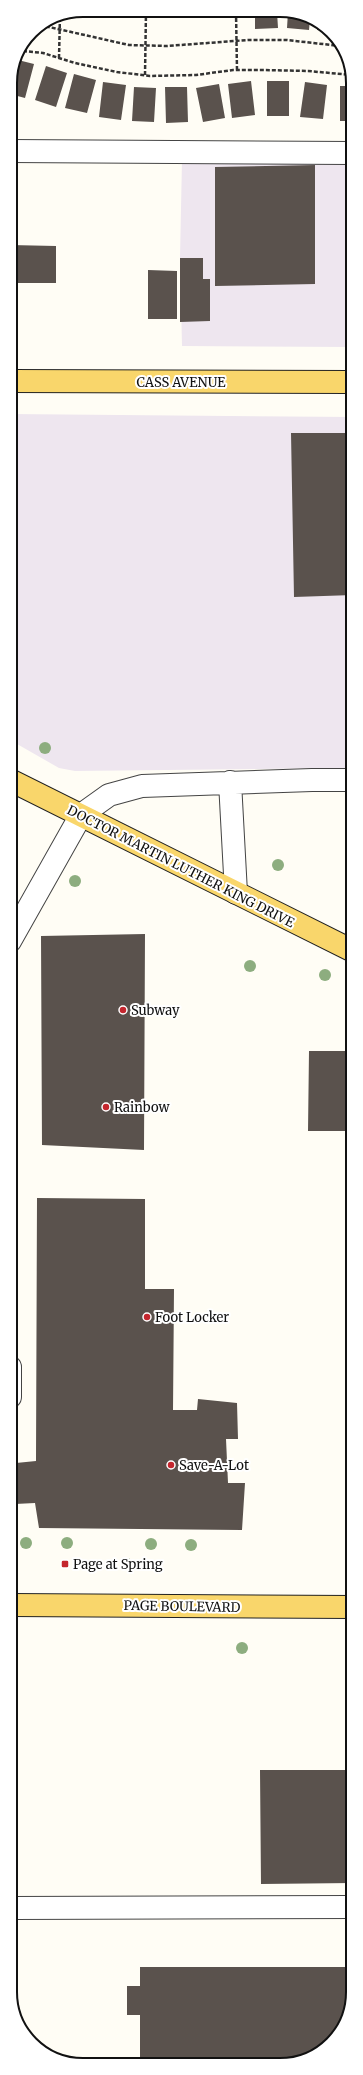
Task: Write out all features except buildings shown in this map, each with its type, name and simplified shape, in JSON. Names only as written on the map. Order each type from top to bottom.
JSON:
[{"type":"main road","name":"CASS AVENUE","points":[[17,381],[346,382]]},
{"type":"main road","name":"DOCTOR MARTIN LUTHER KING DRIVE","points":[[17,783],[346,948]]},
{"type":"main road","name":"PAGE BOULEVARD","points":[[17,1605],[346,1607]]},
{"type":"street","points":[[17,150],[346,153]]},
{"type":"street","points":[[17,929],[81,815],[109,795],[142,786],[230,782],[346,780]]},
{"type":"street","points":[[230,782],[236,893]]},
{"type":"street","points":[[17,1908],[346,1907]]},
{"type":"path","points":[[145,75],[146,17]]},
{"type":"path","points":[[236,17],[238,70]]},
{"type":"path","points":[[59,58],[60,21]]},
{"type":"path","points":[[49,27],[129,45],[167,46],[237,41],[287,40],[333,45]]},
{"type":"path","points":[[26,51],[43,53],[117,72],[145,75],[196,75],[238,70],[308,71],[345,74]]},
{"type":"shaded area","points":[[182,160],[346,161],[346,347],[182,346],[180,258]]},
{"type":"shaded area","points":[[17,414],[346,417],[346,768],[75,771],[59,768],[17,744]]},
{"type":"place","name":"Subway","points":[[123,1010]]},
{"type":"place","name":"Rainbow","points":[[106,1107]]},
{"type":"place","name":"Foot Locker","points":[[147,1317]]},
{"type":"place","name":"Save-A-Lot","points":[[171,1465]]},
{"type":"place","name":"Page at Spring","points":[[65,1564]]}]
